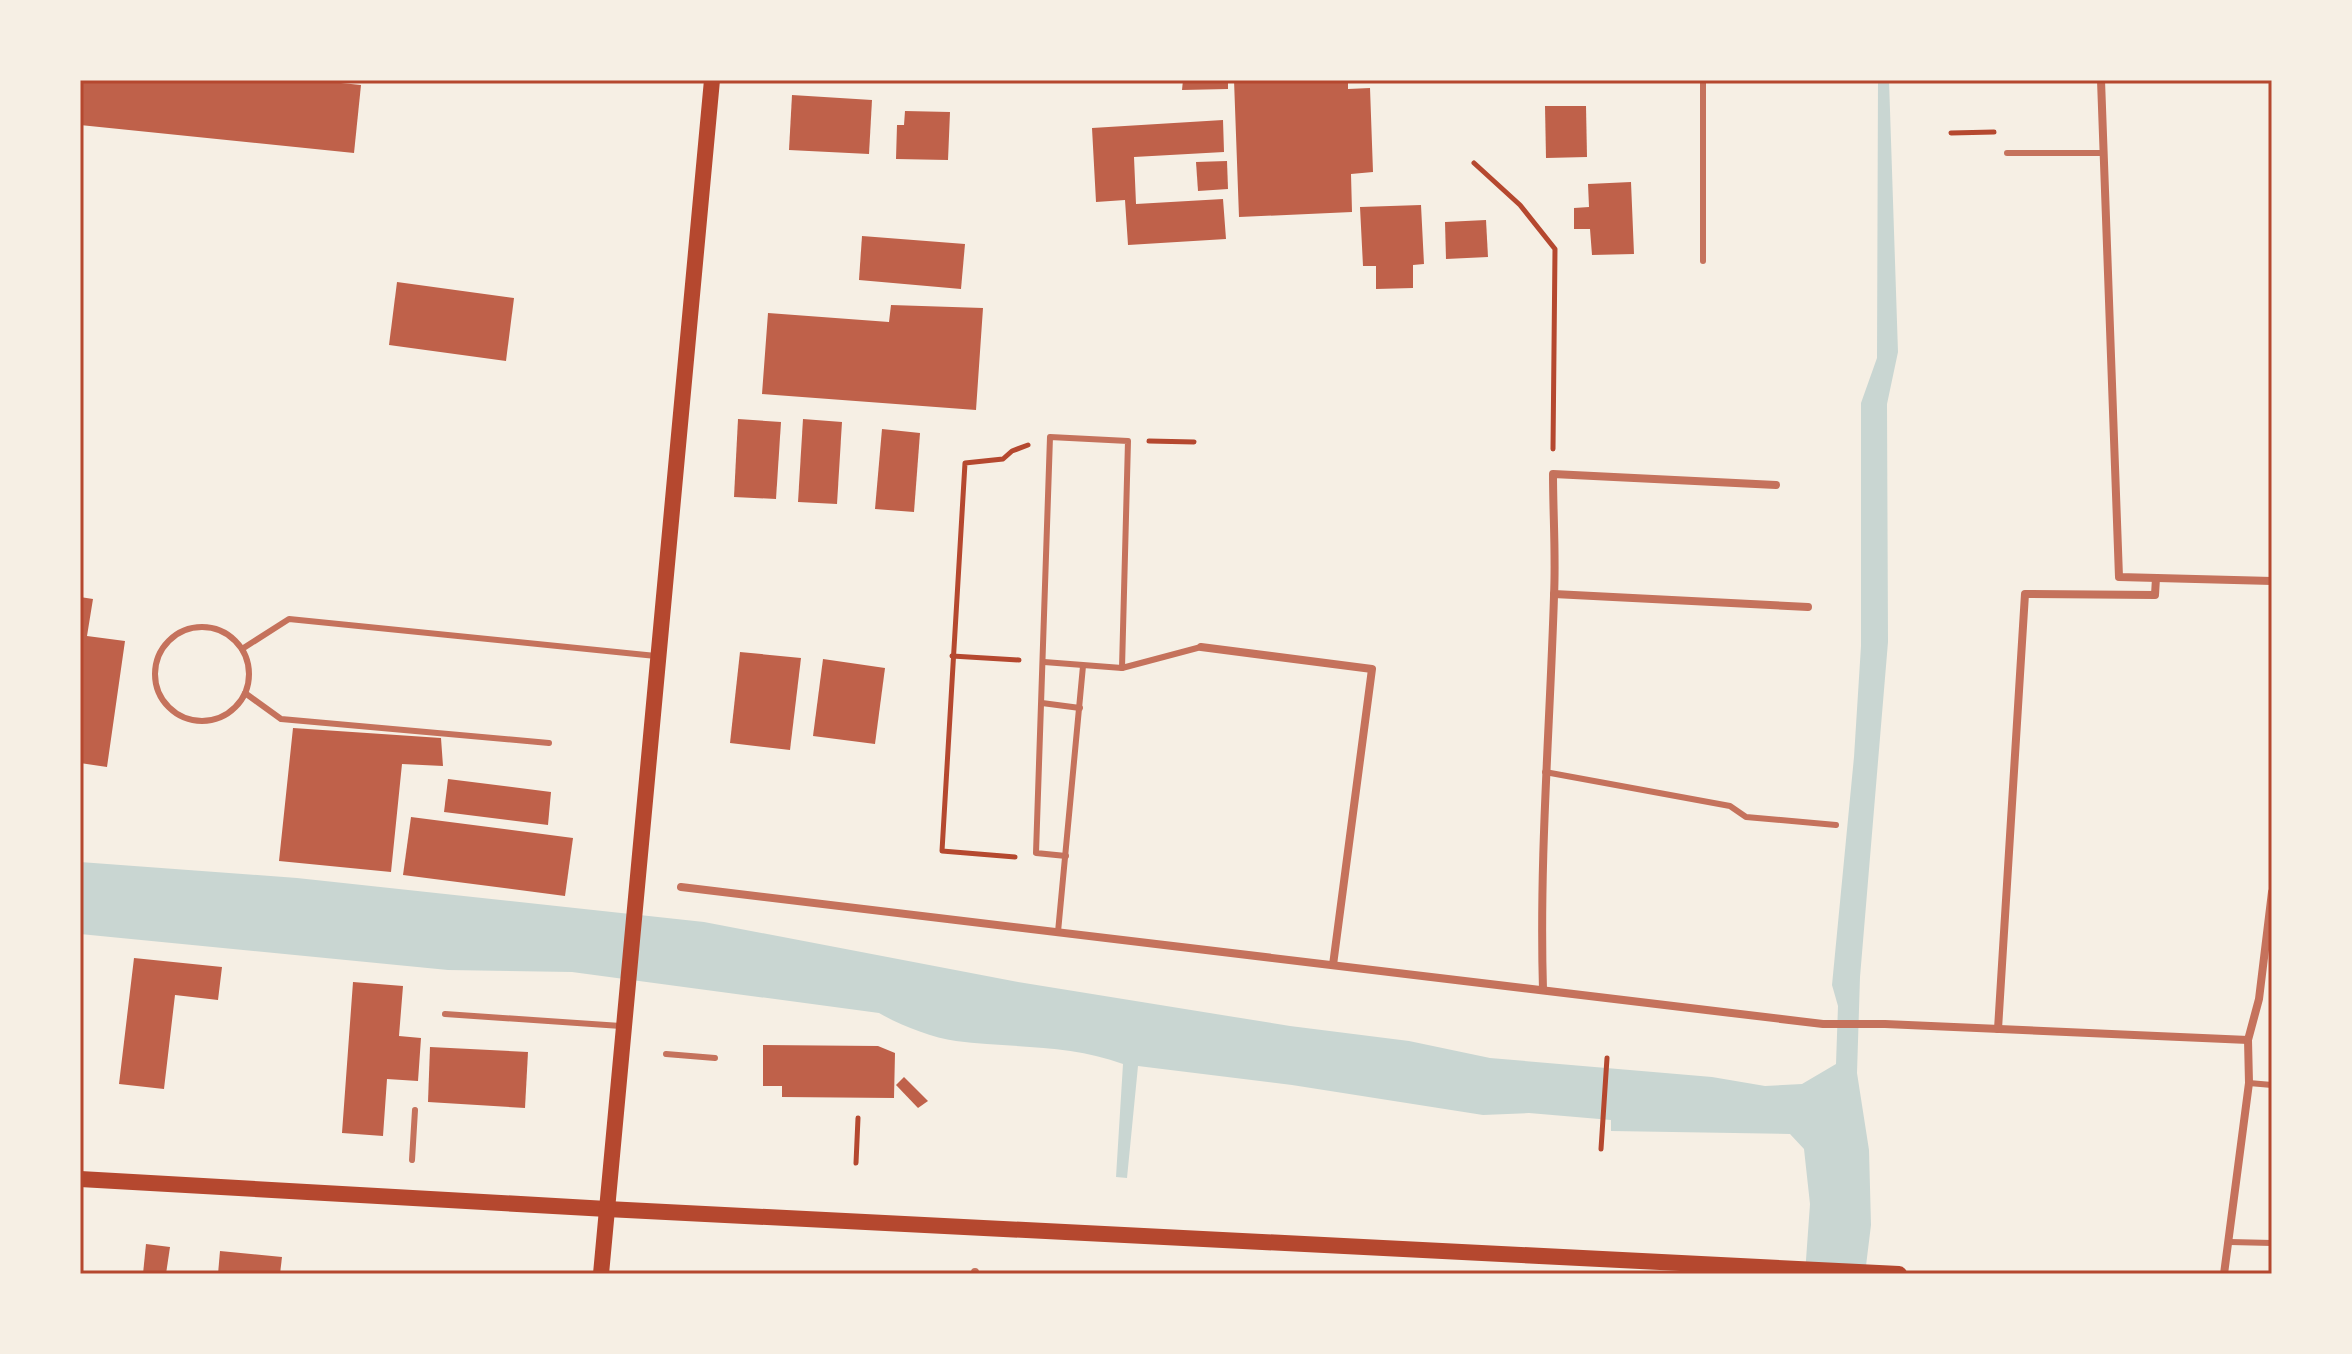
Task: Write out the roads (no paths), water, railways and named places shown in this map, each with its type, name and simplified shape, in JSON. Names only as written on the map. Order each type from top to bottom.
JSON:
[{"type":"main road","points":[[601,1274],[712,80]]},
{"type":"main road","points":[[80,1179],[607,1209],[1899,1274]]},
{"type":"street","points":[[2101,80],[2119,577],[2272,581]]},
{"type":"street","points":[[1543,990],[1541,933],[1545,772],[1554,594],[1553,474],[1776,485]]},
{"type":"street","points":[[1998,1029],[2025,594],[2155,595],[2156,578]]},
{"type":"street","points":[[1554,594],[1808,607]]},
{"type":"street","points":[[1201,647],[1372,669],[1333,965]]},
{"type":"street","points":[[681,887],[1823,1024],[2248,1040]]},
{"type":"street","points":[[2224,1274],[2249,1083],[2248,1040],[2259,999],[2272,892]]},
{"type":"lane","points":[[1703,80],[1703,261]]},
{"type":"lane","points":[[2007,153],[2104,153]]},
{"type":"lane","points":[[1066,856],[1036,853],[1050,437],[1128,441],[1122,668]]},
{"type":"lane","points":[[242,649],[289,619],[659,656]]},
{"type":"lane","points":[[202,627],[218,629],[232,637],[248,663],[249,678],[245,693],[237,706],[225,716],[211,721],[181,717],[160,694],[156,664],[162,649],[187,630],[202,627]]},
{"type":"lane","points":[[1044,662],[1122,668],[1201,647]]},
{"type":"lane","points":[[1058,932],[1083,666]]},
{"type":"lane","points":[[245,693],[281,719],[549,743]]},
{"type":"lane","points":[[1042,703],[1080,708]]},
{"type":"lane","points":[[1545,772],[1730,806],[1746,817],[1836,825]]},
{"type":"lane","points":[[445,1014],[624,1026]]},
{"type":"lane","points":[[666,1054],[715,1058]]},
{"type":"lane","points":[[2249,1083],[2272,1085]]},
{"type":"lane","points":[[412,1160],[415,1110]]},
{"type":"lane","points":[[2230,1242],[2272,1243]]}]
